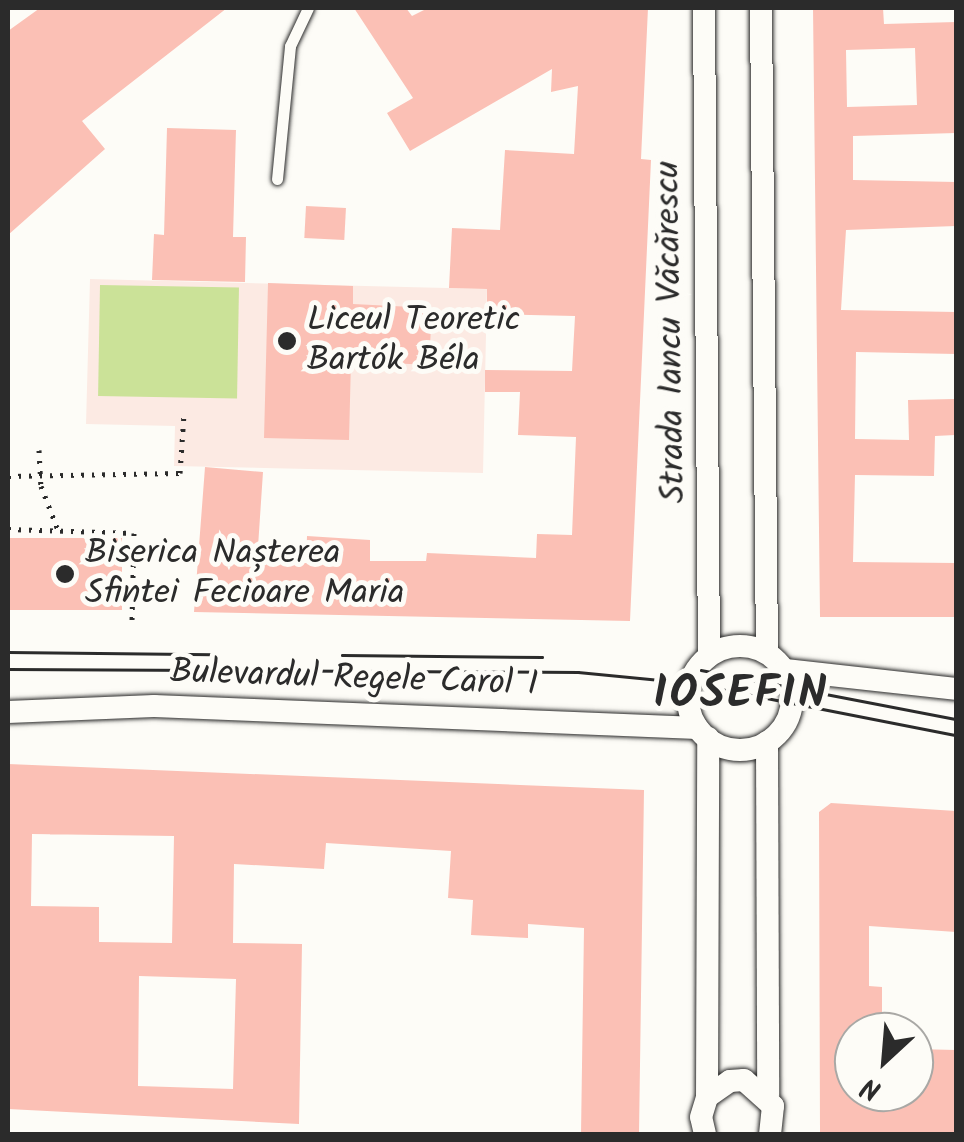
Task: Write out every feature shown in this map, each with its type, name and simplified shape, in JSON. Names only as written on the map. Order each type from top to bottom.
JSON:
[{"type":"street","name":"Strada Iancu Văcărescu","points":[[704,8],[710,656]]},
{"type":"street","points":[[761,8],[767,653]]},
{"type":"street","points":[[703,733],[737,749],[767,742],[790,713],[784,670],[767,653],[738,646],[710,656],[690,683],[703,733],[707,1096],[700,1117],[705,1134]]},
{"type":"street","points":[[784,670],[956,689]]},
{"type":"street","name":"Bulevardul Regele Carol I","points":[[8,712],[154,706],[703,733]]},
{"type":"street","points":[[767,742],[768,1095],[775,1119],[770,1134]]},
{"type":"street","points":[[707,1096],[730,1081],[744,1080],[768,1095]]},
{"type":"lane","points":[[277,179],[290,46],[308,8]]},
{"type":"path","points":[[8,476],[180,473],[184,414]]},
{"type":"path","points":[[39,450],[40,475],[58,530]]},
{"type":"path","points":[[8,529],[134,533],[132,622]]},
{"type":"shaded area","name":"Liceul Teoretic Bartók Béla","points":[[90,279],[487,289],[483,473],[174,466],[175,426],[86,424]]},
{"type":"green space","points":[[100,285],[239,287],[237,398],[98,396]]},
{"type":"building","points":[[40,8],[227,8],[82,121],[105,149],[8,235],[8,31]]},
{"type":"building","points":[[354,8],[406,8],[412,16],[428,8],[648,8],[641,159],[651,160],[630,621],[194,612],[205,467],[263,472],[257,562],[306,563],[307,536],[370,540],[370,561],[426,561],[427,553],[536,558],[537,534],[572,535],[576,437],[518,435],[520,392],[485,392],[485,370],[572,371],[575,316],[487,314],[487,289],[449,288],[452,228],[500,230],[505,150],[574,154],[578,86],[551,92],[552,69],[410,151],[387,113],[413,98]]},
{"type":"building","points":[[813,8],[883,8],[884,24],[956,22],[956,133],[853,136],[853,180],[956,182],[956,226],[846,230],[841,310],[956,312],[956,354],[856,352],[855,439],[909,440],[908,400],[954,399],[955,435],[935,436],[934,476],[855,475],[853,562],[956,563],[956,617],[820,617]],"holes":[[[915,48],[917,105],[847,107],[846,50]]]},
{"type":"building","points":[[167,128],[236,130],[233,237],[246,237],[245,282],[152,280],[154,234],[164,235]]},
{"type":"building","points":[[306,206],[346,208],[344,240],[304,238]]},
{"type":"building","points":[[268,283],[353,286],[353,304],[432,308],[429,365],[351,361],[349,440],[264,438]]},
{"type":"building","name":"Biserica Nașterea Sfintei Fecioare Maria","points":[[8,538],[122,538],[122,610],[8,610]]},
{"type":"building","points":[[8,764],[644,790],[639,1134],[581,1134],[584,928],[528,924],[528,938],[471,935],[473,900],[448,898],[451,851],[326,843],[324,869],[234,864],[233,943],[302,944],[299,1124],[8,1109]],"holes":[[[32,834],[174,836],[172,943],[99,942],[99,907],[31,906]],[[139,976],[236,979],[233,1089],[138,1086]]]},
{"type":"building","points":[[831,803],[956,811],[956,932],[869,926],[869,986],[882,987],[882,1012],[834,1012],[834,1112],[934,1112],[934,1049],[956,1050],[956,1134],[820,1134],[819,812]]},
{"type":"tram line","points":[[8,652],[212,654]]},
{"type":"tram line","points":[[342,655],[542,657]]},
{"type":"tram line","points":[[8,669],[578,672],[690,683],[956,735]]},
{"type":"tram line","points":[[701,670],[956,719]]},
{"type":"place","name":"Liceul Teoretic Bartók Béla","points":[[287,341]]},
{"type":"place","name":"Biserica Nașterea Sfintei Fecioare Maria","points":[[65,574]]},
{"type":"district","name":"IOSEFIN","points":[[741,696]]}]
